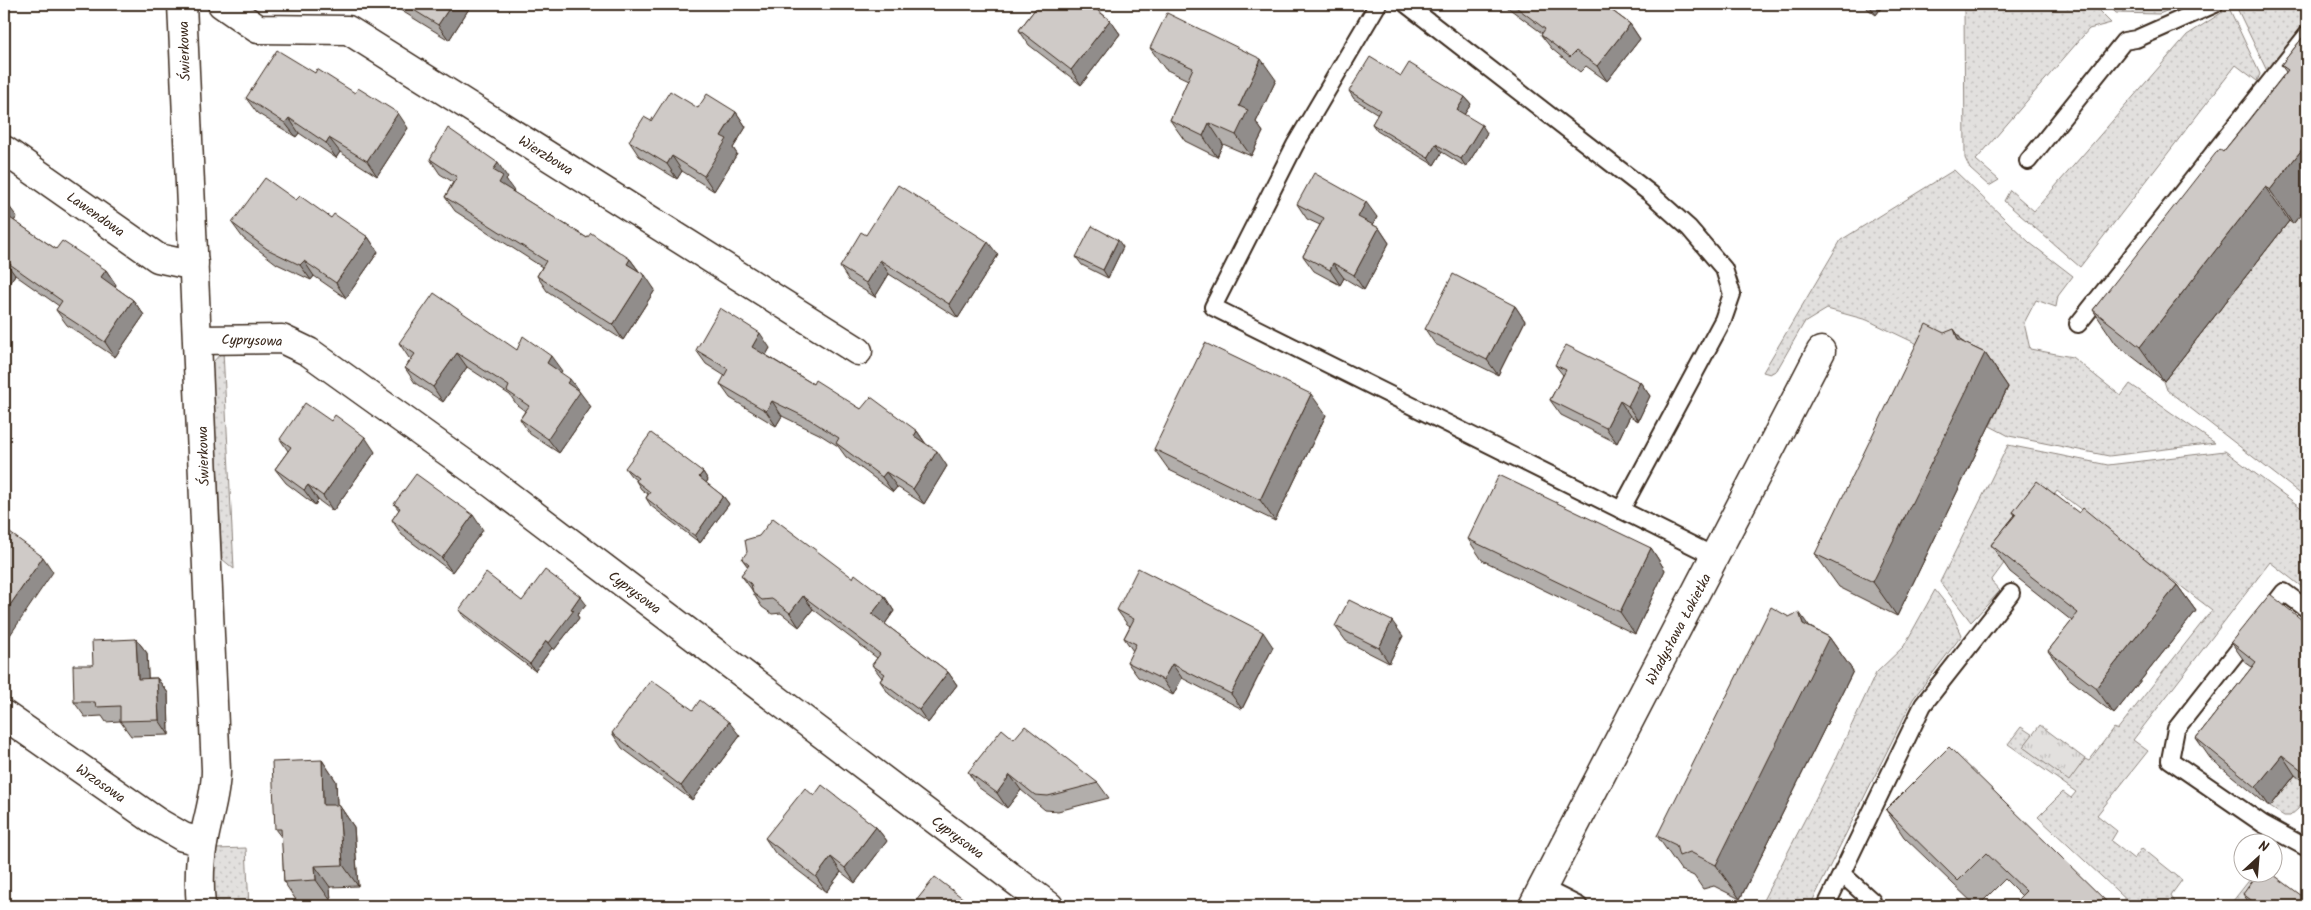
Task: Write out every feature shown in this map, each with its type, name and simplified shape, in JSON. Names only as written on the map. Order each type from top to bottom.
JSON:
[{"type":"street","name":"Świerkowa","points":[[182,4],[216,770],[215,796],[203,842],[199,875],[201,906]]},
{"type":"street","name":"Wierzbowa","points":[[222,4],[258,29],[348,30],[858,351]]},
{"type":"street","name":"Lawendowa","points":[[4,150],[158,258],[181,263],[194,263]]},
{"type":"street","name":"Cyprysowa","points":[[198,340],[282,340],[310,352],[493,484],[1048,906]]},
{"type":"street","name":"Władysława Łokietka","points":[[1538,897],[1716,557],[1821,351]]},
{"type":"street","name":"Wrzosowa","points":[[4,715],[157,822],[184,837],[203,842]]},
{"type":"lane","points":[[1378,4],[1295,145],[1213,307],[1716,557]]},
{"type":"lane","points":[[1406,4],[1651,194],[1689,228],[1724,269],[1732,294],[1722,320],[1621,510]]},
{"type":"lane","points":[[2028,161],[2124,42],[2212,7],[2215,4]]},
{"type":"lane","points":[[2078,324],[2307,35]]},
{"type":"lane","points":[[2307,609],[2284,592],[2176,728],[2170,760],[2263,824],[2307,848]]},
{"type":"lane","points":[[1826,906],[1923,705],[2011,593]]},
{"type":"lane","points":[[1842,874],[1872,902]]},
{"type":"lane","points":[[1538,897],[1579,906]]},
{"type":"green space","points":[[1964,4],[2092,4],[2111,23],[2089,29],[1976,160],[1999,180],[1989,186],[1970,169],[1965,158]]},
{"type":"green space","points":[[2107,4],[2184,4],[2159,14],[2116,13]]},
{"type":"green space","points":[[2235,4],[2307,4],[2307,20],[2267,71]]},
{"type":"green space","points":[[2229,8],[2260,74],[2257,81],[2236,65],[2080,267],[2004,201],[2010,190],[2034,211],[2187,35]]},
{"type":"green space","points":[[1954,170],[2030,243],[2073,276],[2058,296],[2056,307],[2036,300],[2024,323],[2030,349],[2072,357],[2121,396],[2130,384],[2215,443],[2109,456],[2009,436],[1990,426],[2008,387],[1867,320],[1827,309],[1804,323],[1777,370],[1770,374],[1763,372],[1841,240]]},
{"type":"green space","points":[[2307,206],[2307,499],[2167,390],[2164,381],[2289,221],[2293,224]]},
{"type":"green space","points":[[223,351],[234,569],[222,559],[212,363]]},
{"type":"green space","points":[[2008,445],[2108,465],[2225,451],[2307,512],[2307,591],[2270,562],[2133,740],[2148,751],[2097,815],[2117,831],[2111,841],[2134,859],[2142,848],[2182,880],[2171,895],[2177,906],[2133,906],[2038,817],[2063,792],[2071,798],[2076,792],[2008,744],[2021,727],[2033,735],[2023,747],[2069,780],[2085,759],[2089,761],[2114,728],[2117,730],[2212,610],[2057,491],[1991,581],[2000,591],[1971,622],[1940,582]]},
{"type":"green space","points":[[1935,590],[1950,609],[1962,635],[1913,699],[1810,906],[1760,906],[1833,765],[1876,673],[1904,646]]},
{"type":"green space","points":[[2040,725],[2085,759],[2069,781],[2023,747]]},
{"type":"green space","points":[[2301,768],[2307,773],[2307,797],[2290,816],[2284,816],[2270,807]]},
{"type":"green space","points":[[246,848],[249,906],[213,906],[215,849]]},
{"type":"green space","points":[[2248,882],[2266,882],[2250,904],[2253,906],[2229,906]]},
{"type":"building","points":[[404,4],[452,4],[438,25]]},
{"type":"building","points":[[1039,4],[1089,4],[1110,20],[1071,70],[1019,30]]},
{"type":"building","points":[[1512,4],[1603,4],[1630,24],[1597,66],[1576,51],[1570,57],[1541,35],[1545,29]]},
{"type":"building","points":[[1167,13],[1261,59],[1239,106],[1248,110],[1236,135],[1209,123],[1203,136],[1170,120],[1193,68],[1150,48]]},
{"type":"building","points":[[2307,32],[2307,143],[2270,190],[2265,187],[2140,347],[2093,310],[2219,149],[2223,152],[2288,70],[2281,65]]},
{"type":"building","points":[[277,50],[315,73],[317,69],[355,93],[358,88],[398,113],[367,161],[329,138],[326,143],[289,118],[285,123],[246,98]]},
{"type":"building","points":[[1370,57],[1401,76],[1409,63],[1465,97],[1457,110],[1482,125],[1461,159],[1436,144],[1428,158],[1372,124],[1380,110],[1349,91]]},
{"type":"building","points":[[670,91],[698,108],[707,94],[736,112],[721,136],[727,139],[704,176],[672,156],[667,164],[629,141],[644,117],[651,121]]},
{"type":"building","points":[[448,128],[498,163],[493,170],[503,176],[499,183],[587,238],[591,233],[630,259],[627,264],[645,275],[613,325],[537,276],[546,261],[445,197],[457,177],[430,159]]},
{"type":"building","points":[[1314,173],[1366,202],[1358,217],[1379,228],[1354,275],[1333,263],[1330,270],[1303,256],[1324,218],[1297,204]]},
{"type":"building","points":[[265,178],[296,200],[300,196],[331,218],[334,214],[368,237],[336,283],[304,261],[300,265],[267,249],[232,223]]},
{"type":"building","points":[[898,185],[988,242],[949,304],[880,260],[866,283],[840,267],[861,232],[866,235]]},
{"type":"building","points":[[4,214],[56,249],[62,241],[106,270],[101,277],[133,300],[105,342],[56,310],[62,301],[4,260]]},
{"type":"building","points":[[1092,226],[1118,240],[1103,270],[1076,257]]},
{"type":"building","points":[[1453,274],[1515,306],[1487,360],[1425,329]]},
{"type":"building","points":[[434,293],[517,350],[523,336],[551,356],[547,363],[570,379],[567,383],[580,392],[548,439],[520,419],[529,406],[507,391],[509,386],[457,353],[433,387],[405,368],[415,354],[399,343]]},
{"type":"building","points":[[720,308],[760,333],[752,347],[813,384],[815,380],[861,409],[871,397],[917,431],[914,436],[937,451],[913,489],[886,472],[882,477],[836,443],[839,438],[809,419],[772,401],[766,411],[720,384],[728,369],[696,350]]},
{"type":"building","points":[[1926,324],[1944,333],[1954,329],[1958,340],[1985,353],[1873,582],[1815,554]]},
{"type":"building","points":[[1205,343],[1311,394],[1260,500],[1154,449]]},
{"type":"building","points":[[1566,345],[1640,382],[1628,406],[1620,401],[1606,428],[1550,400],[1566,370],[1555,365]]},
{"type":"building","points":[[305,403],[331,421],[335,415],[365,437],[323,496],[308,485],[304,490],[275,469],[291,447],[280,439]]},
{"type":"building","points":[[651,433],[703,472],[699,477],[723,496],[695,536],[646,498],[650,492],[636,481],[638,478],[625,468]]},
{"type":"building","points":[[416,474],[473,515],[442,558],[392,520],[400,508],[394,504]]},
{"type":"building","points":[[1499,475],[1651,548],[1620,612],[1468,539]]},
{"type":"building","points":[[2037,481],[2079,513],[2083,508],[2177,585],[2096,688],[2048,651],[2078,613],[1991,545],[2016,514],[2013,512]]},
{"type":"building","points":[[773,518],[853,578],[855,574],[885,597],[872,614],[948,672],[919,710],[880,681],[885,674],[872,665],[880,654],[803,596],[790,613],[772,599],[762,600],[753,593],[751,584],[741,575],[749,565],[742,559],[747,552],[745,540],[759,536]]},
{"type":"building","points":[[10,533],[43,557],[4,614],[4,540]]},
{"type":"building","points":[[1138,568],[1263,632],[1231,694],[1172,664],[1163,680],[1127,662],[1136,644],[1124,638],[1134,619],[1117,610]]},
{"type":"building","points":[[545,570],[580,596],[571,609],[574,610],[549,643],[546,641],[530,664],[459,610],[486,573],[522,601]]},
{"type":"building","points":[[2270,594],[2307,624],[2307,774],[2282,755],[2256,787],[2196,738],[2256,662],[2231,642]]},
{"type":"building","points":[[1349,600],[1392,621],[1379,648],[1335,626]]},
{"type":"building","points":[[1771,607],[1789,617],[1799,612],[1803,624],[1829,637],[1716,865],[1690,852],[1679,856],[1676,845],[1657,836]]},
{"type":"building","points":[[136,639],[138,679],[157,678],[159,720],[120,721],[120,706],[96,707],[95,702],[74,702],[73,665],[93,665],[92,641]]},
{"type":"building","points":[[651,680],[693,710],[700,700],[729,722],[681,786],[612,733]]},
{"type":"building","points":[[1025,726],[1098,783],[1048,796],[1035,795],[1010,775],[997,793],[968,772],[1002,729],[1014,739]]},
{"type":"building","points":[[1949,747],[2111,906],[2011,906],[2026,891],[1986,853],[1958,881],[1886,810]]},
{"type":"building","points":[[322,760],[323,805],[339,805],[343,865],[315,866],[316,880],[284,882],[281,829],[275,829],[272,762]]},
{"type":"building","points":[[822,785],[876,827],[845,868],[831,857],[816,877],[765,838],[805,788],[814,796]]},
{"type":"building","points":[[935,877],[973,906],[912,906]]},
{"type":"building","points":[[2252,882],[2283,882],[2306,899],[2301,906],[2259,906],[2243,894]]}]
